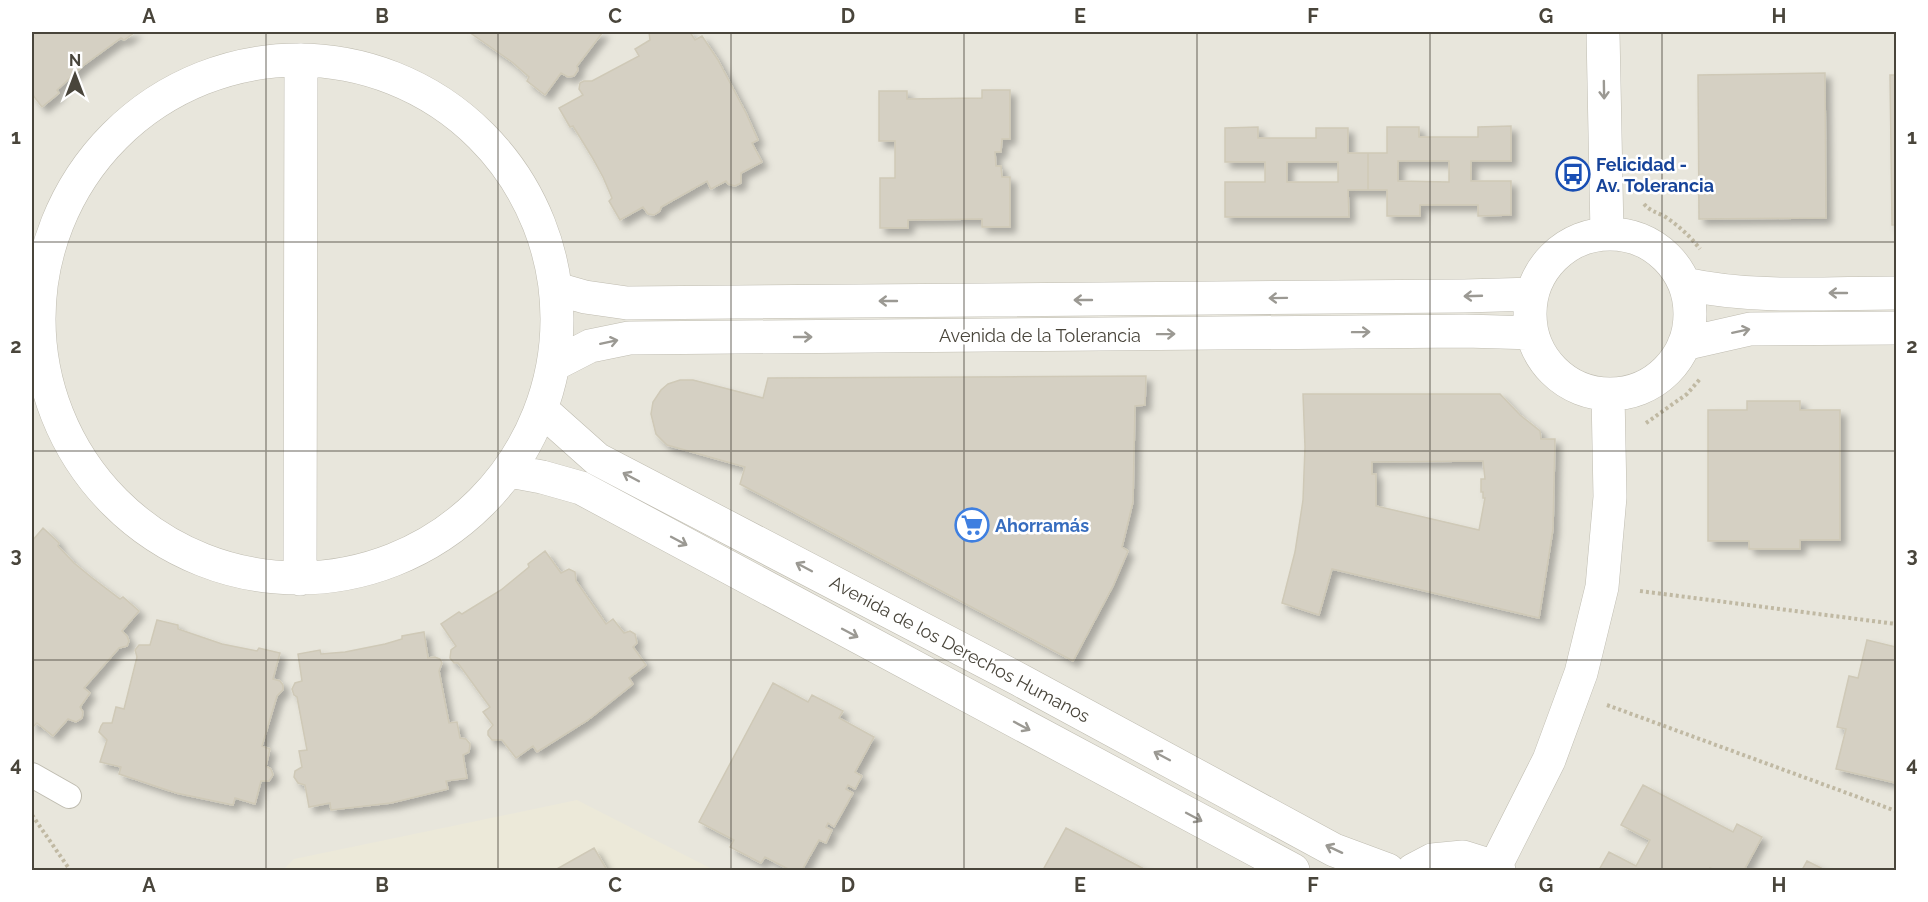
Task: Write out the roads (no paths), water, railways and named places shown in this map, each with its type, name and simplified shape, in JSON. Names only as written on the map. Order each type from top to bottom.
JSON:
[{"type":"street","points":[[1603,32],[1607,234]]},
{"type":"street","points":[[300,579],[301,60]]},
{"type":"street","points":[[301,60],[338,62],[389,75],[441,101],[485,138],[518,180],[537,214],[550,252],[557,289],[559,327],[555,364],[542,410],[528,442],[509,471],[476,508],[437,539],[387,563],[334,576],[300,579],[230,569],[183,551],[141,526],[108,496],[74,451],[37,366],[36,281],[53,231],[75,185],[108,142],[144,110],[186,85],[228,69],[301,60]]},
{"type":"street","points":[[1607,234],[1639,239],[1666,257],[1685,284],[1690,304],[1690,324],[1684,344],[1666,370],[1640,388],[1608,394],[1574,386],[1547,364],[1531,333],[1529,313],[1532,294],[1547,263],[1574,242],[1607,234]]},
{"type":"street","points":[[1685,284],[1716,291],[1751,294],[1896,293]]},
{"type":"street","name":"Avenida de la Tolerancia","points":[[557,289],[585,297],[627,303],[1428,297],[1532,294]]},
{"type":"street","points":[[1684,344],[1750,329],[1896,328]]},
{"type":"street","name":"Avenida de la Tolerancia","points":[[555,364],[590,346],[629,338],[1453,331],[1531,333]]},
{"type":"street","points":[[1413,870],[1432,860],[1463,857],[1497,869],[1549,760],[1581,673],[1602,586],[1610,497],[1608,394]]},
{"type":"street","name":"Avenida de los Derechos Humanos","points":[[542,410],[597,459],[1020,680],[1334,850],[1388,870]]},
{"type":"street","name":"Avenida de los Derechos Humanos","points":[[509,471],[542,477],[580,488],[1293,870]]},
{"type":"lane","points":[[32,775],[69,796]]},
{"type":"place","name":"Felicidad - Av. Tolerancia","points":[[1573,174]]},
{"type":"place","name":"Ahorramás","points":[[972,525]]}]
